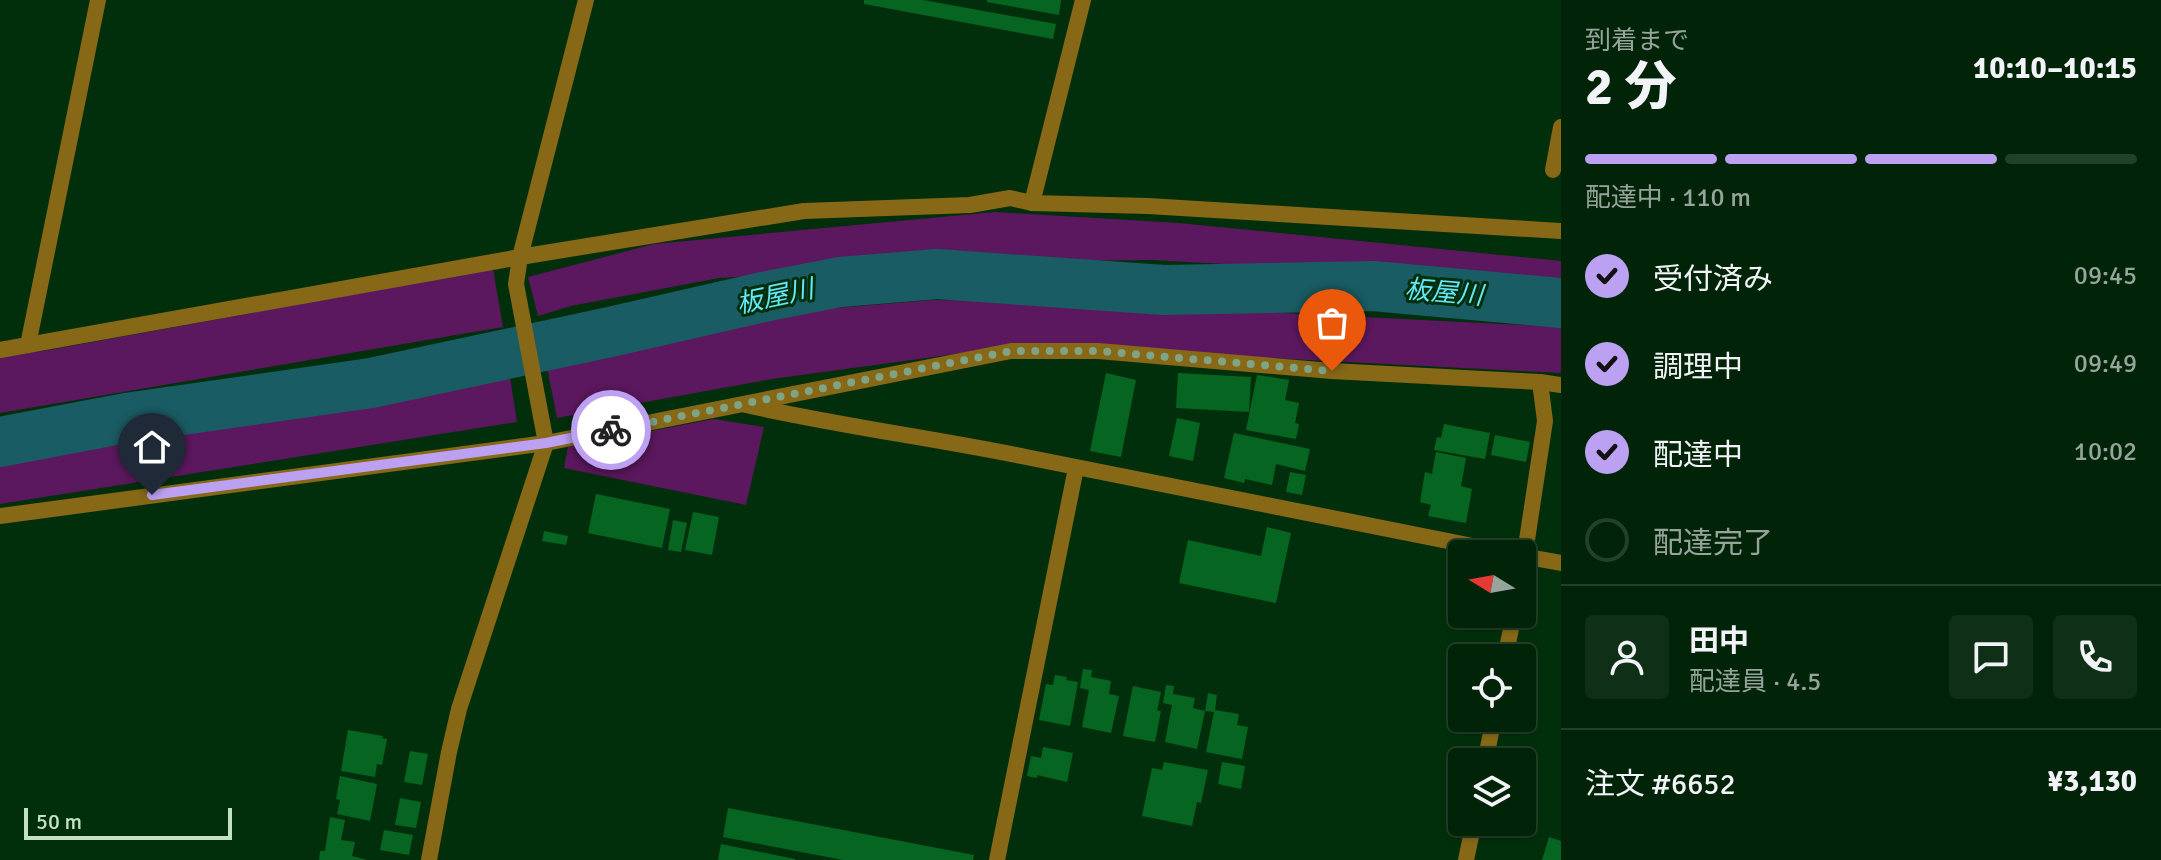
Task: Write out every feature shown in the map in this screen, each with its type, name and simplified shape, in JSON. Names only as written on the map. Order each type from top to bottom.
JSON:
[{"type":"street","points":[[28,345],[98,0]]},
{"type":"street","points":[[429,860],[459,709],[546,443],[516,284],[520,257],[586,0]]},
{"type":"street","points":[[1032,203],[1083,0]]},
{"type":"street","points":[[1553,170],[1561,127]]},
{"type":"street","points":[[0,350],[520,257],[804,211],[970,205],[1010,198],[1032,203],[1148,206],[1561,231]]},
{"type":"street","points":[[0,516],[546,443],[1011,351],[1098,351],[1317,370],[1561,385]]},
{"type":"street","points":[[1524,540],[1545,421],[1540,382]]},
{"type":"street","points":[[740,404],[1289,508],[1448,544]]},
{"type":"street","points":[[997,860],[1076,468]]},
{"type":"street","points":[[1536,561],[1561,563]]},
{"type":"street","points":[[1466,860],[1471,836]]},
{"type":"shaded area","points":[[995,212],[1179,223],[1561,261],[1561,287],[1437,276],[1153,260],[980,262],[719,278],[571,306],[538,316],[528,277],[654,244]]},
{"type":"shaded area","points":[[493,269],[503,327],[0,413],[0,357]]},
{"type":"shaded area","points":[[932,300],[1068,302],[1561,327],[1561,373],[1022,345],[772,379],[557,418],[547,367],[787,312]]},
{"type":"shaded area","points":[[510,377],[517,422],[0,504],[0,458]]},
{"type":"shaded area","points":[[714,419],[764,427],[746,505],[564,468],[568,447]]},
{"type":"building","points":[[864,0],[923,0],[1056,24],[1053,39],[864,4]]},
{"type":"building","points":[[987,0],[1061,0],[1059,15]]},
{"type":"building","points":[[1106,373],[1136,380],[1121,457],[1090,451]]},
{"type":"building","points":[[1178,373],[1251,377],[1249,412],[1176,408]]},
{"type":"building","points":[[1257,375],[1289,380],[1285,400],[1299,403],[1296,439],[1246,430]]},
{"type":"building","points":[[1177,418],[1200,423],[1193,461],[1169,456]]},
{"type":"building","points":[[1444,424],[1490,433],[1485,459],[1434,450]]},
{"type":"building","points":[[1234,433],[1310,449],[1305,471],[1276,464],[1272,485],[1224,478]]},
{"type":"building","points":[[1495,435],[1530,442],[1526,462],[1491,455]]},
{"type":"building","points":[[1436,452],[1466,458],[1461,486],[1472,489],[1466,523],[1428,516],[1431,505],[1420,502],[1425,472],[1432,474]]},
{"type":"building","points":[[1290,472],[1306,475],[1302,495],[1286,492]]},
{"type":"building","points":[[596,494],[670,509],[662,548],[588,533]]},
{"type":"building","points":[[693,512],[719,517],[712,555],[685,550]]},
{"type":"building","points":[[673,520],[687,523],[681,552],[668,550]]},
{"type":"building","points":[[1267,527],[1291,533],[1276,603],[1179,583],[1188,540],[1261,556]]},
{"type":"building","points":[[544,531],[568,536],[566,545],[542,541]]},
{"type":"building","points":[[1083,669],[1092,670],[1091,677],[1111,681],[1109,694],[1119,696],[1111,733],[1082,727],[1089,690],[1080,688]]},
{"type":"building","points":[[1055,675],[1078,682],[1070,726],[1039,720],[1046,684],[1053,685]]},
{"type":"building","points":[[1166,685],[1174,686],[1173,694],[1195,698],[1193,708],[1205,711],[1197,749],[1165,742],[1172,705],[1163,703]]},
{"type":"building","points":[[1133,686],[1161,692],[1155,742],[1123,736]]},
{"type":"building","points":[[1208,693],[1217,695],[1215,710],[1239,714],[1237,725],[1248,727],[1242,759],[1206,752],[1214,712],[1205,711]]},
{"type":"building","points":[[348,730],[387,739],[382,765],[377,764],[375,777],[341,771]]},
{"type":"building","points":[[1043,747],[1073,753],[1067,782],[1037,775],[1037,778],[1027,776],[1031,756],[1041,758]]},
{"type":"building","points":[[410,751],[428,754],[422,785],[404,782]]},
{"type":"building","points":[[1164,762],[1208,770],[1192,826],[1142,816],[1152,768],[1162,770]]},
{"type":"building","points":[[1222,762],[1245,766],[1241,789],[1218,784]]},
{"type":"building","points":[[340,776],[377,784],[370,821],[337,814]]},
{"type":"building","points":[[400,798],[421,802],[416,828],[395,825]]},
{"type":"building","points":[[728,808],[974,855],[973,860],[843,860],[723,837]]},
{"type":"building","points":[[330,817],[345,820],[341,840],[355,842],[352,856],[367,860],[319,860],[320,851],[325,851]]},
{"type":"building","points":[[384,830],[413,835],[409,855],[380,850]]},
{"type":"building","points":[[1549,837],[1561,841],[1561,860],[1542,860]]},
{"type":"building","points":[[721,844],[795,859],[795,860],[718,860]]},
{"type":"waterway","name":"板屋川","points":[[0,442],[126,418],[371,383],[840,282],[937,274],[1164,290],[1373,286],[1561,303]]},
{"type":"way so far","points":[[611,430],[1011,351],[1098,351],[1332,371]]},
{"type":"route","points":[[152,495],[546,443],[611,430]]}]
